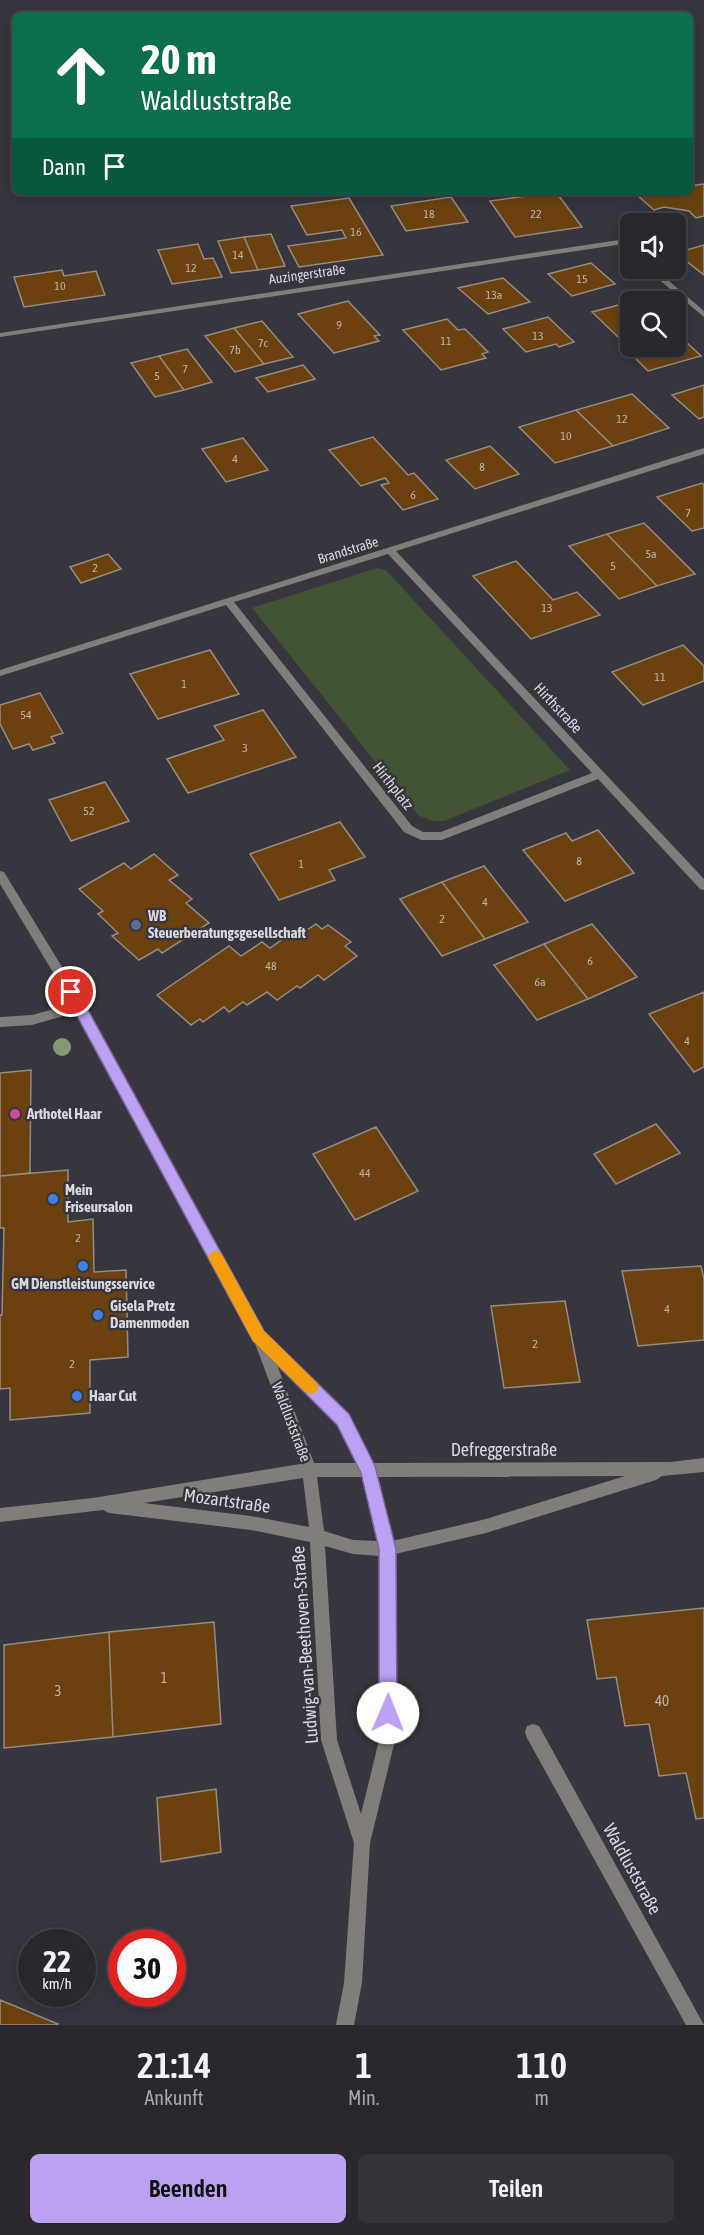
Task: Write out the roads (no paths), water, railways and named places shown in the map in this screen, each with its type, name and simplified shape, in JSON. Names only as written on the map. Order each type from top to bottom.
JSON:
[{"type":"street","name":"Auzingerstraße","points":[[0,335],[620,244]]},
{"type":"street","points":[[662,279],[704,315]]},
{"type":"street","name":"Brandstraße","points":[[0,673],[704,451]]},
{"type":"street","name":"Hirthstraße","points":[[390,551],[704,886]]},
{"type":"street","name":"Hirthplatz","points":[[227,600],[408,829],[421,836],[442,836],[600,774]]},
{"type":"street","name":"Waldluststraße","points":[[0,875],[80,1006],[259,1336],[309,1470],[314,1511]]},
{"type":"street","points":[[0,1022],[32,1020],[80,1006]]},
{"type":"street","name":"Waldluststraße","points":[[259,1336],[343,1419],[369,1472],[379,1513]]},
{"type":"street","name":"Defreggerstraße","points":[[339,1472],[473,1468],[670,1469],[704,1465]]},
{"type":"street","name":"Defreggerstraße","points":[[353,1546],[387,1549],[486,1526],[670,1469]]},
{"type":"street","name":"Mozartstraße","points":[[0,1515],[93,1504],[309,1470],[339,1472]]},
{"type":"street","name":"Mozartstraße","points":[[93,1504],[252,1522],[353,1546]]},
{"type":"street","name":"Ludwig-van-Beethoven-Straße","points":[[314,1511],[329,1740],[362,1843]]},
{"type":"street","name":"Ludwig-van-Beethoven-Straße","points":[[345,2025],[353,1983],[362,1843],[388,1736],[387,1549],[379,1513]]},
{"type":"street","name":"Waldluststraße","points":[[533,1732],[696,2025]]},
{"type":"place","name":"WB Steuerberatungsgesellschaft","points":[[136,925]]},
{"type":"place","name":"Arthotel Haar","points":[[15,1114]]},
{"type":"place","name":"Mein Friseursalon","points":[[53,1199]]},
{"type":"place","name":"GM Dienstleistungsservice","points":[[83,1266]]},
{"type":"place","name":"Gisela Pretz Damenmoden","points":[[98,1315]]},
{"type":"place","name":"Haar Cut","points":[[77,1396]]}]
